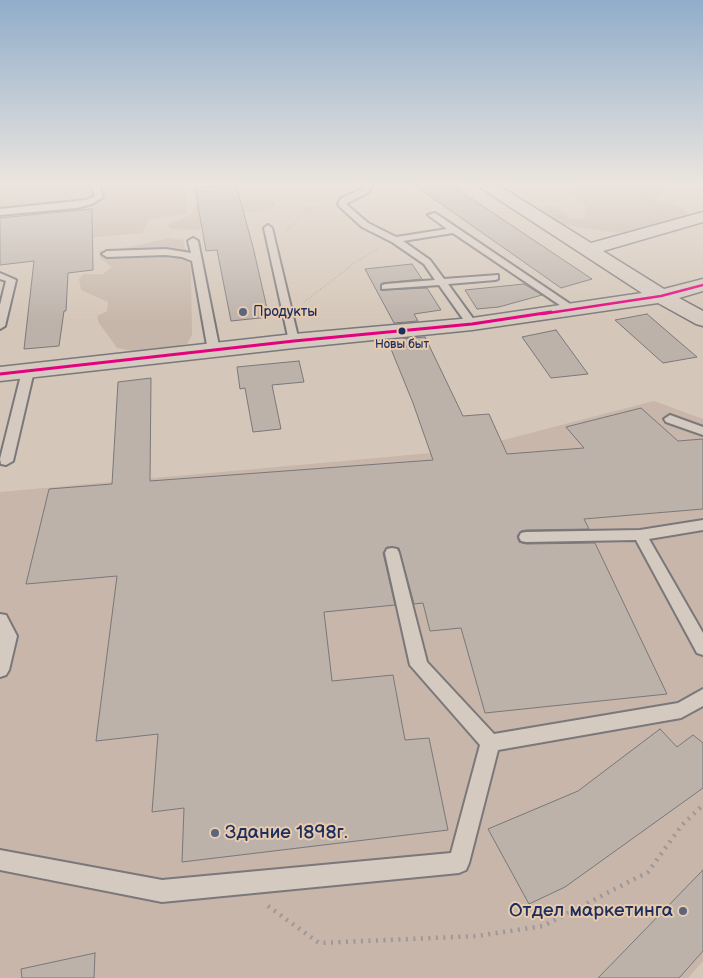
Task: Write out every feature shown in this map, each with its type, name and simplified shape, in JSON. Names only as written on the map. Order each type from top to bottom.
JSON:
[{"type":"street","points":[[560,231],[661,296],[703,320]]},
{"type":"street","points":[[590,249],[651,231]]},
{"type":"street","points":[[0,374],[294,341],[472,324],[661,296],[703,284]]},
{"type":"lane","points":[[269,231],[294,341]]},
{"type":"lane","points":[[376,231],[395,240],[427,262],[472,324]]},
{"type":"lane","points":[[395,240],[451,231]]},
{"type":"lane","points":[[456,231],[574,310]]},
{"type":"lane","points":[[193,241],[214,351]]},
{"type":"lane","points":[[107,254],[166,252],[184,254],[196,259]]},
{"type":"lane","points":[[0,276],[11,280],[0,326]]},
{"type":"lane","points":[[386,287],[494,277]]},
{"type":"lane","points":[[6,461],[28,371]]},
{"type":"lane","points":[[670,419],[703,431]]},
{"type":"lane","points":[[526,537],[640,535],[703,525]]},
{"type":"lane","points":[[640,535],[703,648]]},
{"type":"lane","points":[[392,553],[419,665],[490,743]]},
{"type":"lane","points":[[0,620],[9,636],[0,670]]},
{"type":"lane","points":[[490,743],[682,710],[703,697]]},
{"type":"lane","points":[[0,860],[162,891],[459,863],[490,743]]},
{"type":"path","points":[[273,250],[288,231]]},
{"type":"path","points":[[288,316],[316,291],[357,261],[395,240]]},
{"type":"path","points":[[238,884],[319,943],[477,936],[543,926],[648,872],[682,825],[703,805]]},
{"type":"shaded area","points":[[0,231],[144,231],[143,233],[0,246]]},
{"type":"shaded area","points":[[602,231],[637,231],[618,233]]},
{"type":"shaded area","points":[[169,238],[183,240],[191,271],[192,335],[187,344],[142,353],[117,348],[99,323],[97,316],[107,311],[108,302],[81,290],[79,279],[83,274],[103,274],[112,267],[100,258],[99,251],[129,247]]},
{"type":"shaded area","points":[[654,401],[703,419],[703,961],[688,978],[0,978],[0,492],[465,450]]},
{"type":"building","points":[[0,231],[92,231],[93,270],[68,273],[66,311],[64,311],[59,346],[24,349],[34,261],[0,265]]},
{"type":"building","points":[[202,231],[249,231],[269,317],[231,321],[217,250],[206,251]]},
{"type":"building","points":[[479,231],[519,231],[592,279],[561,288]]},
{"type":"building","points":[[412,264],[422,279],[382,283],[381,290],[427,288],[441,310],[414,314],[418,321],[394,323],[365,269]]},
{"type":"building","points":[[524,284],[542,295],[499,307],[477,309],[465,290]]},
{"type":"building","points":[[647,314],[697,357],[663,363],[615,320]]},
{"type":"building","points":[[556,330],[588,374],[551,378],[522,337]]},
{"type":"building","points":[[425,337],[463,416],[489,414],[507,454],[584,448],[566,427],[641,408],[678,441],[703,439],[703,509],[584,519],[589,529],[526,530],[521,531],[517,536],[519,542],[526,544],[595,543],[667,694],[485,713],[461,628],[430,631],[423,603],[414,604],[399,548],[387,547],[383,553],[395,605],[324,612],[332,681],[393,675],[405,740],[429,738],[448,830],[182,862],[184,808],[152,812],[158,734],[96,741],[117,576],[26,584],[49,489],[112,484],[118,382],[151,378],[150,481],[433,460],[391,349],[407,347],[403,339]]},
{"type":"building","points":[[299,361],[304,382],[272,385],[281,429],[253,432],[245,388],[240,389],[237,367]]},
{"type":"building","points":[[660,729],[677,747],[693,735],[703,743],[703,788],[565,887],[529,904],[488,829],[578,791]]},
{"type":"building","name":"Отдел маркетинга","points":[[703,870],[703,951],[679,978],[598,978]]},
{"type":"building","points":[[95,953],[94,978],[22,978],[21,969]]},
{"type":"transit line","points":[[0,374],[294,341],[472,324],[661,296],[703,285]]},
{"type":"place","name":"Продукты","points":[[243,312]]},
{"type":"place","name":"Новы быт","points":[[402,331]]},
{"type":"place","name":"Здание 1898г.","points":[[215,833]]},
{"type":"place","name":"Отдел маркетинга","points":[[683,911]]}]
